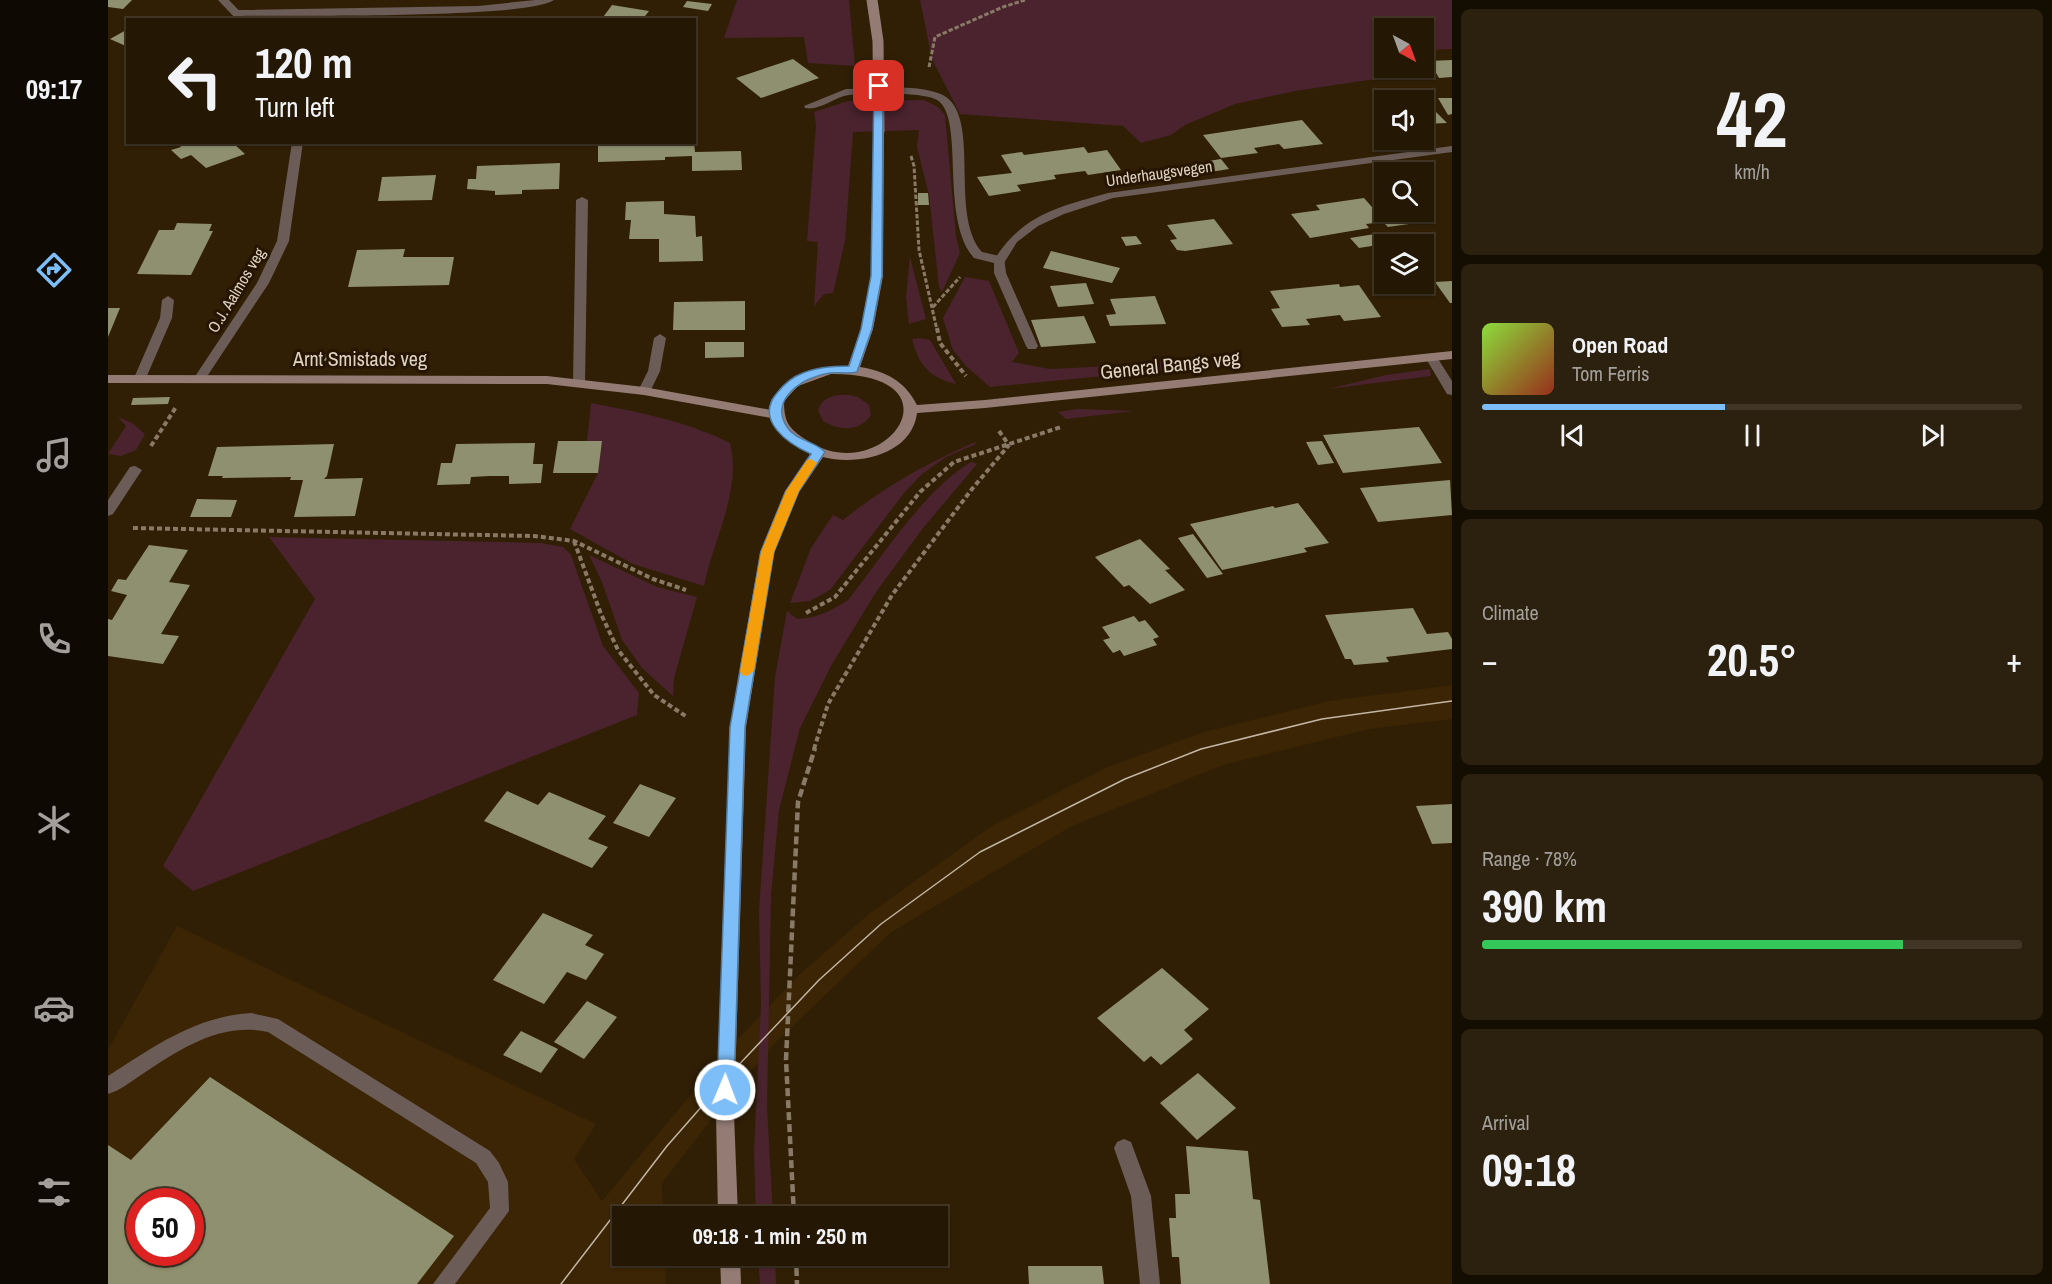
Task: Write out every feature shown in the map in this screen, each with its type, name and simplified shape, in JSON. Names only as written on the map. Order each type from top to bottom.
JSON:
[{"type":"main road","points":[[853,370],[867,329],[877,276],[878,41],[872,0]]},
{"type":"main road","name":"General Bangs veg","points":[[912,409],[985,404],[1452,355]]},
{"type":"main road","points":[[829,370],[853,370],[875,374],[893,383],[906,395],[912,409],[911,423],[901,436],[886,447],[865,454],[842,456],[819,452],[797,443],[782,430],[775,415],[778,399],[789,386],[806,375],[829,370]]},
{"type":"main road","name":"Arnt Smistads veg","points":[[108,379],[579,382],[644,391],[775,415]]},
{"type":"main road","points":[[728,1206],[725,1114],[738,727],[767,552],[792,491],[819,452]]},
{"type":"main road","points":[[730,1266],[731,1284]]},
{"type":"street","points":[[224,0],[240,16],[478,9],[525,5],[549,0]]},
{"type":"street","points":[[809,106],[846,92],[932,94],[946,100],[954,113],[957,130],[957,170],[968,244],[979,256],[1000,260],[1000,273],[1032,346]]},
{"type":"street","name":"O.J. Aalmos veg","points":[[200,378],[263,283],[283,241],[298,144]]},
{"type":"street","name":"Underhaugsvegen","points":[[1000,260],[1012,240],[1035,223],[1068,208],[1112,195],[1452,150]]},
{"type":"street","points":[[579,382],[582,200]]},
{"type":"street","points":[[140,378],[166,318],[168,300]]},
{"type":"street","points":[[644,391],[654,371],[660,338]]},
{"type":"street","points":[[1431,357],[1452,391]]},
{"type":"street","points":[[108,511],[135,470]]},
{"type":"street","points":[[108,1086],[211,1026],[243,1019],[260,1020],[272,1025],[483,1157],[492,1168],[499,1181],[502,1196],[499,1211],[443,1284]]},
{"type":"street","points":[[1124,1148],[1141,1196],[1150,1284]]},
{"type":"path","points":[[932,94],[928,62],[935,37],[1003,7],[1026,0]]},
{"type":"path","points":[[908,147],[914,166],[919,250],[940,343],[969,378]]},
{"type":"path","points":[[933,307],[979,256]]},
{"type":"path","points":[[135,470],[178,403]]},
{"type":"path","points":[[998,429],[1009,445]]},
{"type":"path","points":[[806,613],[836,597],[920,492],[954,462],[1009,445]]},
{"type":"path","points":[[793,1206],[786,1060],[798,802],[828,704],[880,614],[972,489],[1009,445]]},
{"type":"path","points":[[125,528],[534,536],[574,541],[652,579],[686,590]]},
{"type":"path","points":[[574,541],[601,614],[618,650],[654,695],[687,717]]},
{"type":"path","points":[[796,1266],[797,1284]]},
{"type":"shaded area","points":[[737,0],[849,0],[855,66],[808,63],[804,37],[724,38]]},
{"type":"shaded area","points":[[920,0],[1452,0],[1452,49],[1434,50],[1434,18],[1374,18],[1374,78],[1381,78],[1295,91],[1235,104],[1185,125],[1171,135],[1141,143],[1123,126],[960,114],[932,59]]},
{"type":"shaded area","points":[[924,100],[938,107],[945,115],[956,236],[960,253],[942,292],[939,287],[929,195],[917,147],[919,130],[853,132],[845,241],[833,293],[824,294],[814,306],[818,242],[807,241],[816,125],[814,112],[848,101]]},
{"type":"shaded area","points":[[910,257],[926,319],[909,324],[906,297]]},
{"type":"shaded area","points":[[965,277],[989,281],[1019,353],[1012,362],[1050,369],[1190,358],[1197,367],[990,387],[966,366],[953,350],[943,318]]},
{"type":"shaded area","points":[[912,339],[930,340],[956,384],[932,374],[922,363]]},
{"type":"shaded area","points":[[1430,369],[1431,376],[1328,389],[1386,375]]},
{"type":"shaded area","points":[[835,396],[858,397],[869,405],[871,415],[866,421],[855,427],[842,428],[823,421],[818,410],[823,402]]},
{"type":"shaded area","points":[[591,403],[679,423],[730,443],[733,461],[729,497],[704,586],[633,564],[570,529],[598,473],[602,442],[587,441]]},
{"type":"shaded area","points":[[1077,409],[1134,411],[1066,419],[1058,412]]},
{"type":"shaded area","points":[[118,417],[132,423],[145,434],[136,450],[121,456],[108,454],[126,426]]},
{"type":"shaded area","points":[[975,442],[976,444],[946,457],[922,474],[904,493],[830,590],[810,601],[790,603],[811,548],[833,515],[843,520],[906,476]]},
{"type":"shaded area","points":[[971,462],[977,464],[923,528],[876,592],[832,664],[800,728],[779,810],[771,895],[767,1107],[772,1206],[756,1206],[754,1152],[761,1005],[759,911],[775,677],[787,611],[797,619],[811,617],[830,611],[848,600],[905,525],[937,489]]},
{"type":"shaded area","points":[[269,537],[541,543],[563,547],[571,555],[603,646],[639,693],[637,715],[193,891],[163,866],[315,599]]},
{"type":"shaded area","points":[[589,555],[657,587],[697,597],[674,678],[673,696],[642,668],[622,640],[602,582]]},
{"type":"shaded area","points":[[1452,685],[1452,719],[1369,729],[1223,765],[1072,826],[891,932],[773,1045],[717,1112],[662,1183],[663,1206],[612,1206],[612,1266],[665,1266],[666,1284],[108,1284],[108,1050],[177,926],[596,1124],[574,1159],[602,1201],[734,1043],[800,974],[869,914],[993,825],[1110,766],[1204,732],[1330,701]]},
{"type":"shaded area","points":[[759,1266],[775,1266],[776,1284],[760,1284]]},
{"type":"building","points":[[108,0],[132,0],[123,9],[108,7]]},
{"type":"building","points":[[687,1],[712,4],[708,11],[683,7]]},
{"type":"building","points":[[612,5],[649,11],[644,18],[602,18]]},
{"type":"building","points":[[126,30],[126,46],[110,39]]},
{"type":"building","points":[[793,59],[819,78],[761,98],[736,78]]},
{"type":"building","points":[[1452,60],[1452,77],[1439,78],[1434,70],[1434,61]]},
{"type":"building","points":[[1438,98],[1452,98],[1452,114],[1448,115]]},
{"type":"building","points":[[1434,110],[1447,123],[1434,124]]},
{"type":"building","points":[[1302,120],[1323,144],[1284,149],[1279,144],[1254,148],[1258,153],[1221,158],[1203,135]]},
{"type":"building","points":[[179,144],[234,144],[245,154],[206,168],[191,155],[181,159],[171,150],[181,147]]},
{"type":"building","points":[[598,144],[694,144],[695,152],[741,151],[742,170],[692,171],[692,156],[665,157],[665,160],[598,162]]},
{"type":"building","points":[[1084,147],[1088,153],[1107,150],[1121,170],[1088,175],[1085,171],[1054,175],[1056,179],[1017,185],[1021,191],[989,196],[977,177],[1012,173],[1001,155],[1022,152],[1024,155]]},
{"type":"building","points":[[1221,159],[1229,169],[1204,173],[1196,163]]},
{"type":"building","points":[[560,163],[559,189],[522,190],[522,194],[495,195],[495,191],[467,189],[468,179],[476,179],[477,166]]},
{"type":"building","points":[[436,175],[432,200],[378,201],[382,177]]},
{"type":"building","points":[[918,193],[928,193],[929,205],[918,205]]},
{"type":"building","points":[[1364,198],[1374,209],[1374,222],[1383,222],[1366,224],[1369,228],[1310,238],[1291,214],[1320,210],[1316,205]]},
{"type":"building","points":[[664,201],[664,214],[695,216],[696,237],[702,236],[703,261],[659,262],[659,239],[629,239],[631,220],[625,220],[626,202]]},
{"type":"building","points":[[1214,219],[1233,244],[1185,251],[1177,250],[1170,240],[1177,239],[1167,225]]},
{"type":"building","points":[[1383,222],[1423,222],[1388,227]]},
{"type":"building","points":[[177,223],[212,224],[209,231],[213,231],[191,275],[137,274],[159,230],[174,230]]},
{"type":"building","points":[[1374,234],[1374,246],[1359,248],[1350,238]]},
{"type":"building","points":[[1136,236],[1142,244],[1126,246],[1121,237]]},
{"type":"building","points":[[405,249],[403,257],[454,257],[449,285],[348,287],[357,250]]},
{"type":"building","points":[[1051,251],[1120,268],[1112,283],[1043,268]]},
{"type":"building","points":[[1452,281],[1452,303],[1450,303],[1435,282]]},
{"type":"building","points":[[1086,283],[1094,304],[1058,307],[1050,286]]},
{"type":"building","points":[[1339,284],[1340,287],[1359,285],[1381,317],[1344,321],[1340,315],[1306,319],[1310,325],[1282,327],[1271,309],[1280,308],[1270,291]]},
{"type":"building","points":[[1155,296],[1166,324],[1110,326],[1106,315],[1116,314],[1110,299]]},
{"type":"building","points":[[745,301],[745,330],[673,330],[674,302]]},
{"type":"building","points":[[108,308],[120,308],[108,337]]},
{"type":"building","points":[[1084,316],[1096,343],[1041,347],[1031,320]]},
{"type":"building","points":[[705,342],[744,342],[744,357],[705,358]]},
{"type":"building","points":[[336,354],[334,361],[298,361],[300,355]]},
{"type":"building","points":[[170,397],[168,404],[131,405],[133,398]]},
{"type":"building","points":[[1419,427],[1442,463],[1343,473],[1323,435]]},
{"type":"building","points":[[558,441],[602,441],[598,473],[553,473]]},
{"type":"building","points":[[1322,441],[1334,463],[1318,465],[1306,442]]},
{"type":"building","points":[[535,443],[533,464],[543,464],[541,483],[509,484],[509,476],[490,476],[471,477],[470,484],[437,485],[441,463],[452,463],[456,444]]},
{"type":"building","points":[[334,444],[327,476],[324,479],[363,478],[355,516],[294,517],[303,480],[290,480],[291,477],[222,478],[223,476],[208,476],[217,447]]},
{"type":"building","points":[[1450,480],[1452,515],[1378,522],[1360,488]]},
{"type":"building","points":[[197,499],[237,500],[231,517],[190,517]]},
{"type":"building","points":[[1298,503],[1329,543],[1304,548],[1307,552],[1222,570],[1190,524],[1273,506],[1275,508]]},
{"type":"building","points":[[1193,534],[1223,574],[1207,578],[1178,538]]},
{"type":"building","points":[[1140,539],[1170,569],[1165,570],[1185,590],[1150,604],[1129,585],[1124,587],[1095,557]]},
{"type":"building","points":[[149,545],[188,550],[169,582],[190,585],[161,634],[179,636],[163,664],[108,656],[108,619],[112,620],[127,595],[111,591],[118,579],[126,580]]},
{"type":"building","points":[[1413,608],[1427,634],[1448,632],[1452,639],[1452,649],[1386,657],[1389,662],[1354,665],[1351,659],[1345,659],[1325,615]]},
{"type":"building","points":[[1134,616],[1139,622],[1145,620],[1159,637],[1153,639],[1157,645],[1124,656],[1120,650],[1113,653],[1103,640],[1110,638],[1102,627]]},
{"type":"building","points":[[640,784],[676,798],[649,837],[613,823]]},
{"type":"building","points":[[507,791],[538,805],[549,792],[606,816],[588,839],[608,847],[592,868],[484,821]]},
{"type":"building","points":[[1452,804],[1452,843],[1432,844],[1416,806]]},
{"type":"building","points":[[543,913],[593,935],[585,945],[604,954],[586,980],[567,972],[544,1004],[493,980]]},
{"type":"building","points":[[1162,968],[1209,1009],[1184,1030],[1193,1039],[1161,1065],[1151,1056],[1144,1062],[1097,1018]]},
{"type":"building","points":[[587,1001],[617,1017],[584,1059],[554,1042]]},
{"type":"building","points":[[521,1031],[558,1049],[541,1073],[503,1055]]},
{"type":"building","points":[[1198,1073],[1236,1108],[1197,1140],[1160,1103]]},
{"type":"building","points":[[210,1077],[454,1236],[417,1284],[108,1284],[108,1145],[131,1160]]},
{"type":"building","points":[[1186,1146],[1248,1151],[1253,1199],[1260,1200],[1270,1284],[1181,1284],[1179,1257],[1172,1257],[1169,1218],[1176,1218],[1175,1194],[1190,1194]]},
{"type":"building","points":[[1028,1266],[1102,1266],[1104,1284],[1029,1284]]},
{"type":"tram line","points":[[561,1284],[667,1146],[732,1072],[819,980],[881,924],[980,852],[1125,779],[1201,749],[1322,719],[1452,701]]},
{"type":"slow traffic","points":[[747,671],[767,552],[792,491],[811,463]]},
{"type":"route","points":[[725,1090],[738,727],[767,552],[792,491],[819,452],[797,443],[782,430],[775,415],[778,399],[789,386],[806,375],[829,370],[853,370],[867,329],[877,276],[879,86]]}]
